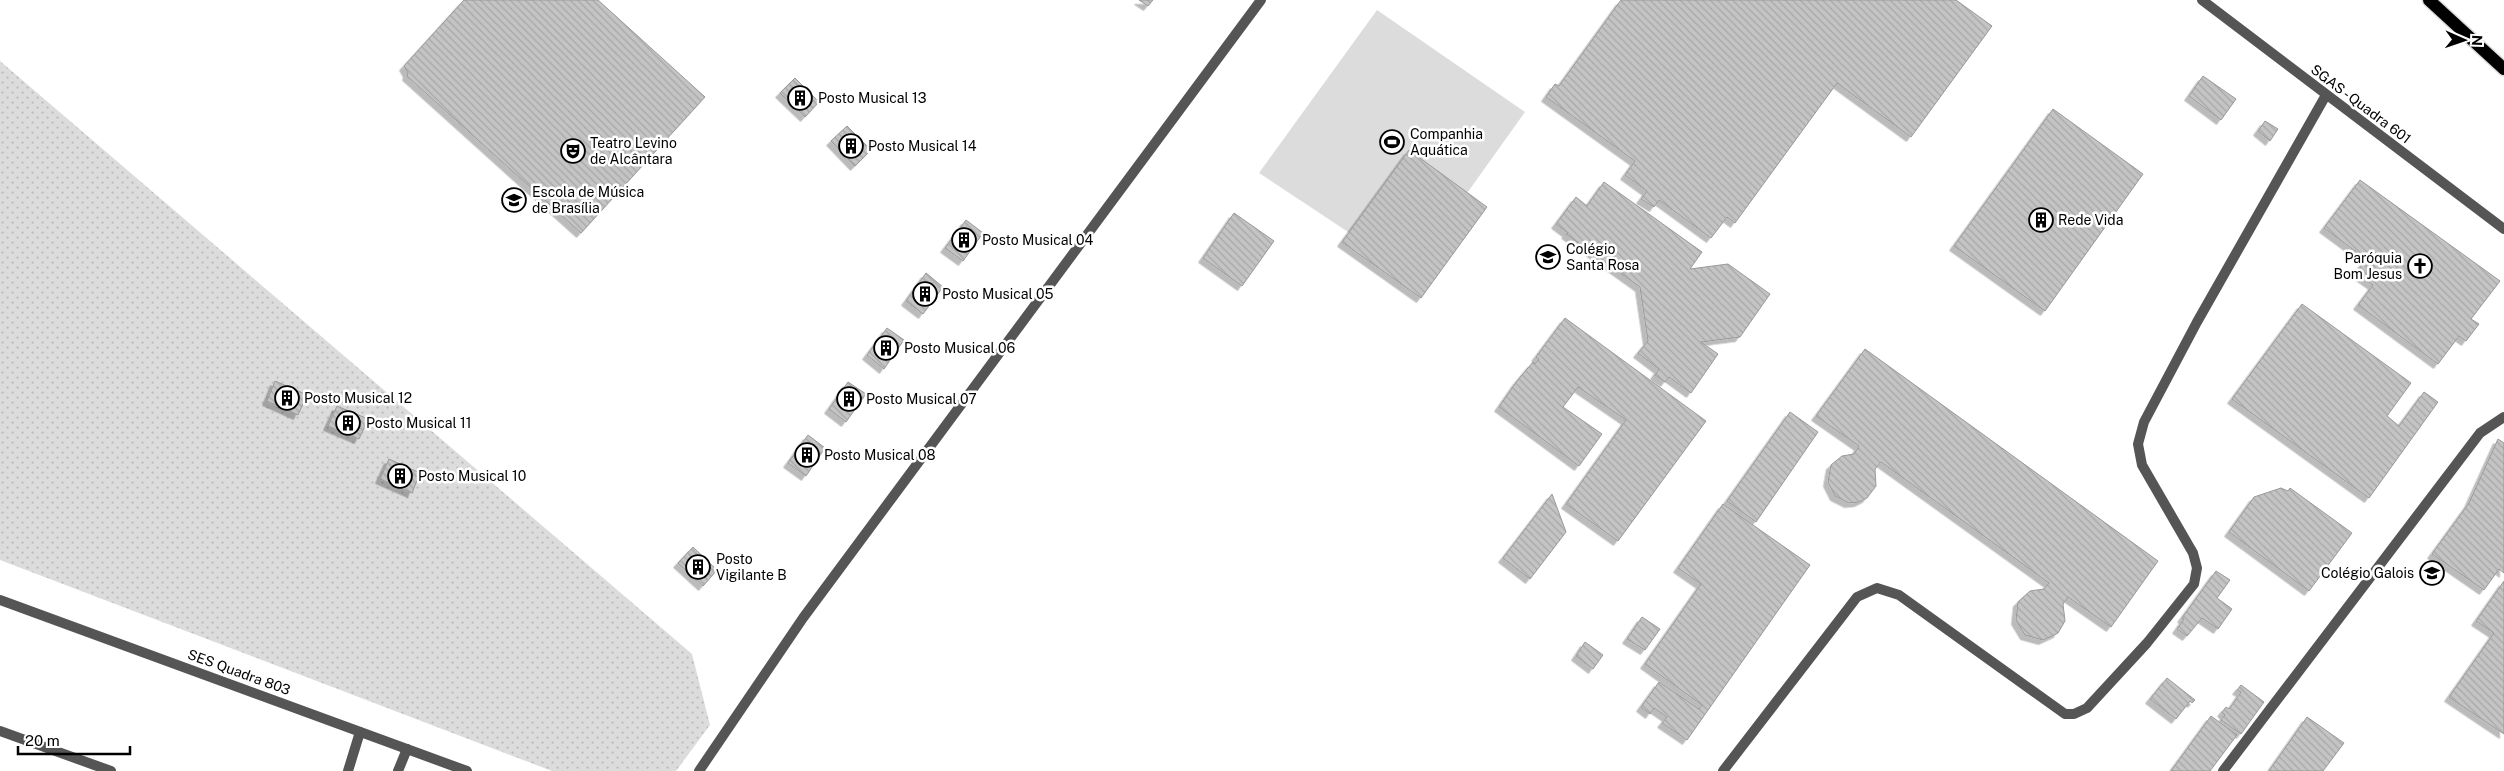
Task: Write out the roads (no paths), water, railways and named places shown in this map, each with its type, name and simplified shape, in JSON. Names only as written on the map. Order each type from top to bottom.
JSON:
[{"type":"main road","points":[[2429,0],[2504,69]]},
{"type":"street","points":[[699,771],[803,618],[1261,0]]},
{"type":"street","name":"SGAS - Quadra 601","points":[[2202,0],[2504,229]]},
{"type":"street","points":[[1723,771],[1857,597],[1877,588],[1900,595],[2065,714],[2074,714],[2087,708],[2147,643],[2194,584],[2197,568],[2193,553],[2142,465],[2138,444],[2144,422],[2197,322],[2326,95]]},
{"type":"street","points":[[2224,771],[2480,433],[2504,417]]},
{"type":"street","name":"SES Quadra 803","points":[[0,600],[467,771]]},
{"type":"street","points":[[0,731],[111,771]]},
{"type":"street","points":[[348,771],[360,732]]},
{"type":"street","points":[[398,771],[406,749]]},
{"type":"place","name":"Posto Musical 13","points":[[800,98]]},
{"type":"place","name":"Companhia Aquática","points":[[1392,142]]},
{"type":"place","name":"Posto Musical 14","points":[[851,146]]},
{"type":"place","name":"Teatro Levino de Alcântara","points":[[573,151]]},
{"type":"place","name":"Escola de Música de Brasília","points":[[514,200]]},
{"type":"place","name":"Rede Vida","points":[[2041,220]]},
{"type":"place","name":"Posto Musical 04","points":[[964,240]]},
{"type":"place","name":"Colégio Santa Rosa","points":[[1548,257]]},
{"type":"place","name":"Paróquia Bom Jesus","points":[[2420,266]]},
{"type":"place","name":"Posto Musical 05","points":[[925,294]]},
{"type":"place","name":"Posto Musical 06","points":[[886,348]]},
{"type":"place","name":"Posto Musical 12","points":[[287,398]]},
{"type":"place","name":"Posto Musical 07","points":[[849,399]]},
{"type":"place","name":"Posto Musical 11","points":[[348,423]]},
{"type":"place","name":"Posto Musical 08","points":[[807,455]]},
{"type":"place","name":"Posto Musical 10","points":[[400,476]]},
{"type":"place","name":"Posto Vigilante B","points":[[698,567]]},
{"type":"place","name":"Colégio Galois","points":[[2432,573]]}]
